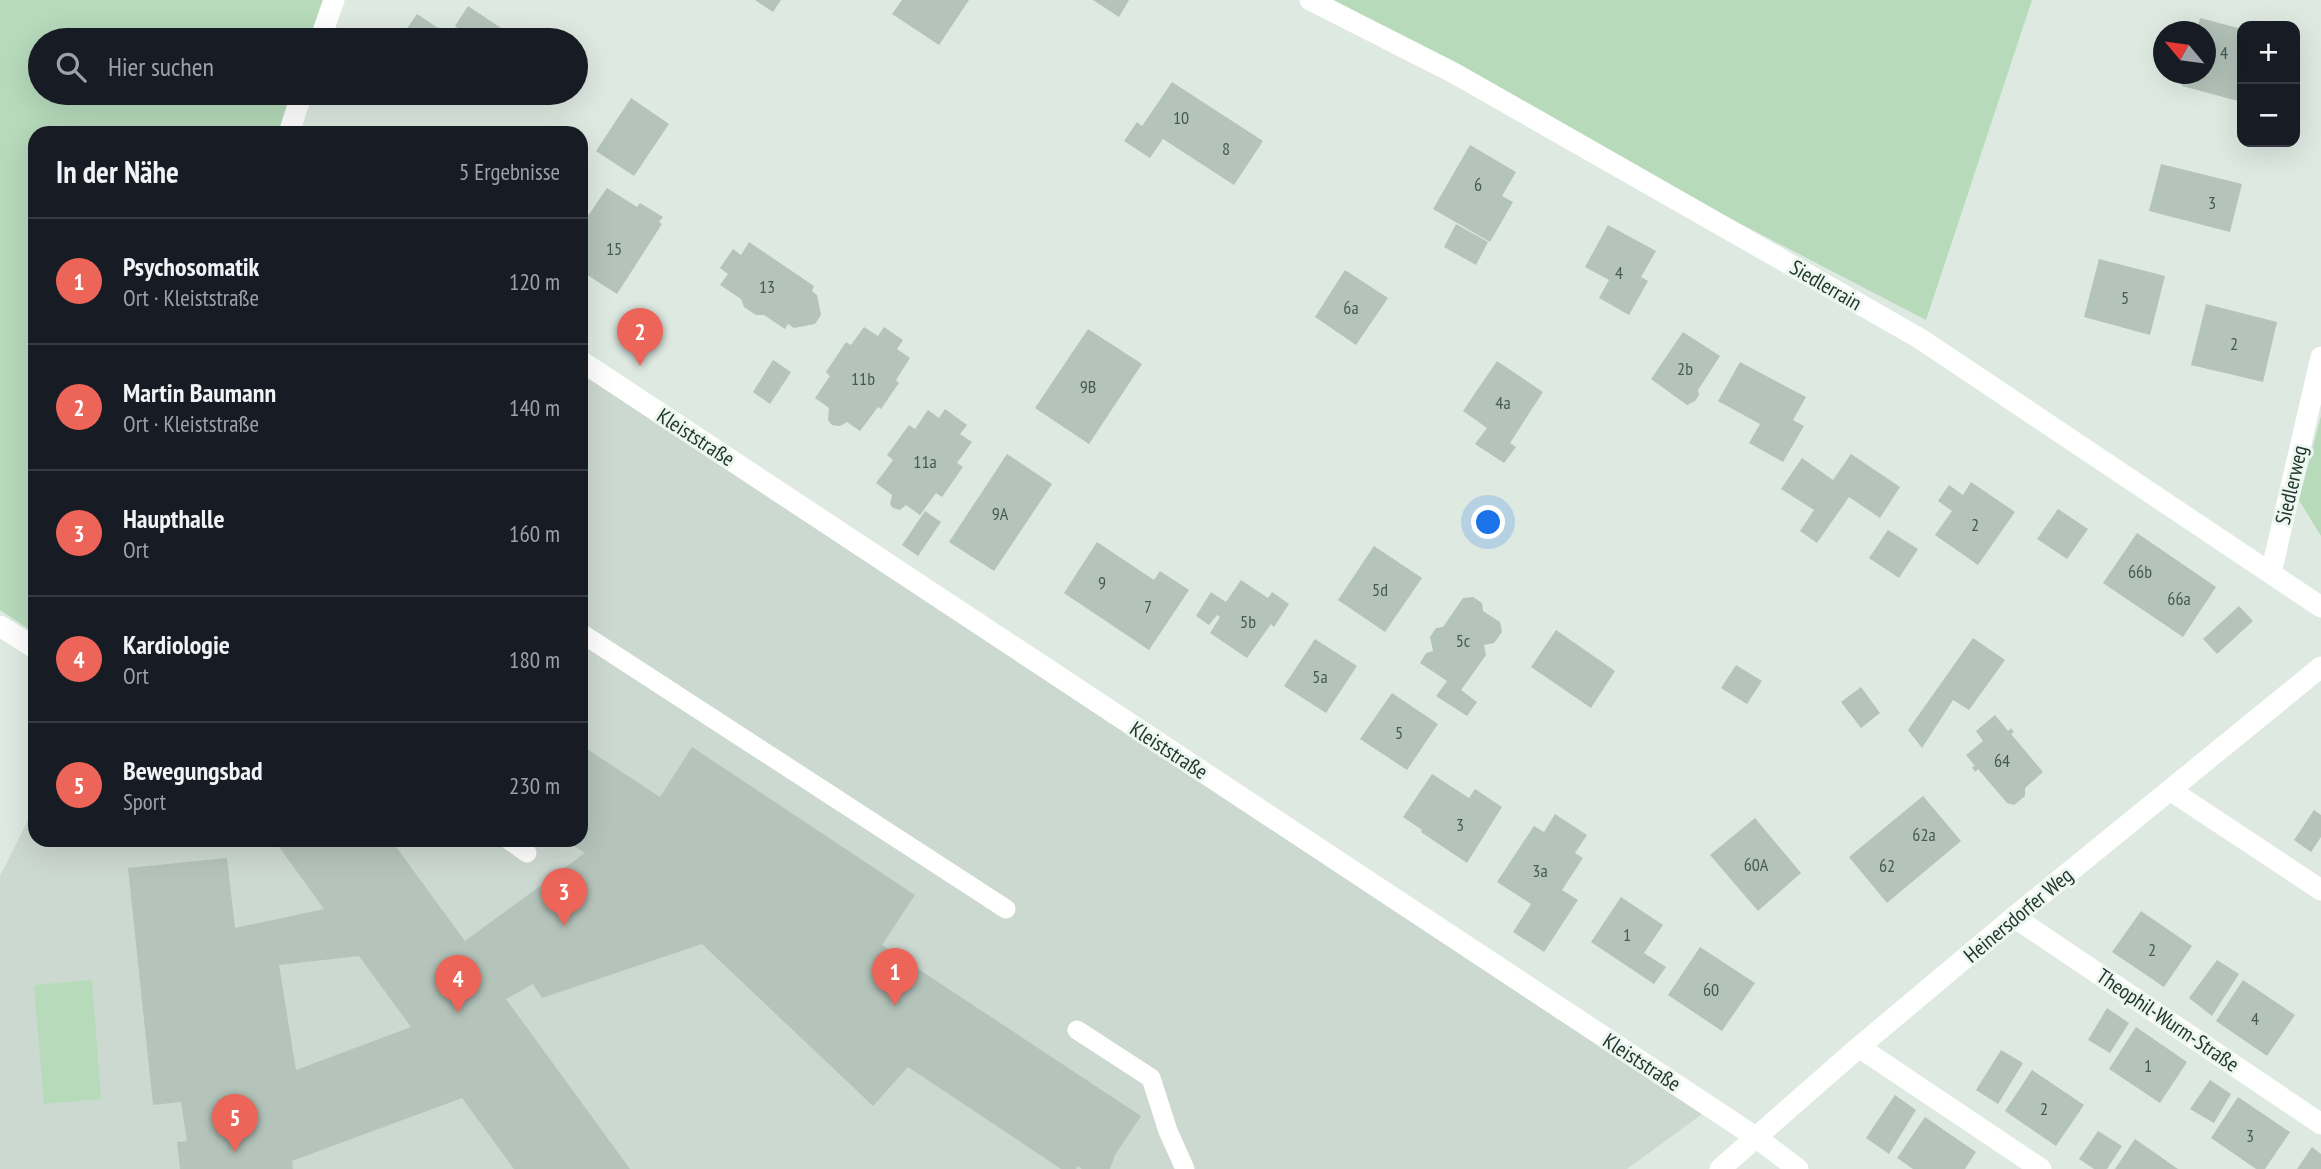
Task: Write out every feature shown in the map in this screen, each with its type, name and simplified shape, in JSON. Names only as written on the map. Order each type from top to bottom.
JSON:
[{"type":"street","points":[[324,28],[334,0]]},
{"type":"street","name":"Siedlerrain","points":[[1310,0],[1454,73],[1919,338],[2321,607]]},
{"type":"street","points":[[291,126],[298,105]]},
{"type":"street","name":"Siedlerweg","points":[[2271,573],[2321,357]]},
{"type":"street","name":"Kleiststraße","points":[[588,366],[1757,1138],[1798,1169]]},
{"type":"street","points":[[0,626],[28,644]]},
{"type":"street","name":"Heinersdorfer Weg","points":[[1720,1169],[1859,1046],[2321,667]]},
{"type":"street","points":[[2170,790],[2321,890]]},
{"type":"street","name":"Theophil-Wurm-Straße","points":[[2014,917],[2321,1124]]},
{"type":"street","points":[[1859,1046],[2042,1169]]},
{"type":"lane","points":[[588,638],[1006,909]]},
{"type":"lane","points":[[519,847],[527,853]]},
{"type":"lane","points":[[1077,1030],[1151,1078],[1168,1131],[1185,1169]]},
{"type":"shaded area","points":[[588,365],[1709,1109],[1627,1169],[0,1169],[0,876],[28,820],[28,847],[588,847]]},
{"type":"green space","points":[[0,0],[328,0],[320,28],[28,28],[28,105],[292,105],[284,126],[28,126],[28,628],[0,610]]},
{"type":"green space","points":[[1310,0],[2032,0],[1926,320]]},
{"type":"green space","points":[[2321,416],[2321,536],[2299,500]]},
{"type":"green space","points":[[92,980],[101,1099],[44,1104],[34,985]]},
{"type":"building","points":[[755,0],[781,0],[773,12]]},
{"type":"building","points":[[902,0],[969,0],[939,45],[892,14]]},
{"type":"building","points":[[1093,0],[1129,0],[1119,17]]},
{"type":"building","points":[[468,6],[501,28],[458,28],[455,26]]},
{"type":"building","points":[[417,14],[438,28],[407,28]]},
{"type":"building","points":[[2216,22],[2237,28],[2237,101],[2182,86],[2216,84]]},
{"type":"building","points":[[1172,82],[1263,141],[1234,185],[1163,139],[1150,158],[1124,141],[1137,122],[1142,126]]},
{"type":"building","points":[[631,98],[669,124],[634,176],[596,151]]},
{"type":"building","points":[[1470,145],[1516,172],[1502,196],[1513,202],[1490,242],[1433,209]]},
{"type":"building","points":[[2161,164],[2242,184],[2230,232],[2149,211]]},
{"type":"building","points":[[607,188],[637,207],[640,203],[663,217],[659,222],[662,224],[617,294],[588,275],[588,216]]},
{"type":"building","points":[[1456,224],[1488,242],[1476,265],[1444,247]]},
{"type":"building","points":[[1608,225],[1656,251],[1641,277],[1648,281],[1629,315],[1599,298],[1609,280],[1585,267]]},
{"type":"building","points":[[749,242],[814,286],[812,291],[817,295],[821,315],[815,324],[794,328],[788,324],[785,329],[764,315],[756,315],[744,307],[741,299],[720,285],[728,274],[720,268],[733,249],[741,255]]},
{"type":"building","points":[[2099,259],[2165,276],[2150,335],[2084,317]]},
{"type":"building","points":[[1345,270],[1388,298],[1356,345],[1315,317]]},
{"type":"building","points":[[2206,304],[2277,322],[2263,382],[2191,365]]},
{"type":"building","points":[[864,327],[878,336],[884,327],[903,340],[897,349],[910,358],[896,380],[899,383],[881,409],[878,407],[860,431],[847,422],[840,426],[832,425],[828,420],[829,408],[815,398],[830,376],[826,372],[846,342],[851,345]]},
{"type":"building","points":[[1088,329],[1142,364],[1089,444],[1035,408]]},
{"type":"building","points":[[1683,332],[1720,356],[1698,390],[1699,395],[1695,401],[1687,405],[1651,379]]},
{"type":"building","points":[[773,360],[791,372],[770,404],[753,392]]},
{"type":"building","points":[[1497,361],[1543,392],[1510,443],[1516,447],[1504,463],[1475,444],[1487,428],[1463,411]]},
{"type":"building","points":[[1740,362],[1806,397],[1793,420],[1804,426],[1783,462],[1749,443],[1760,424],[1718,401]]},
{"type":"building","points":[[945,409],[967,425],[960,434],[972,442],[957,463],[963,467],[942,497],[936,493],[920,515],[906,505],[900,510],[893,508],[890,504],[892,495],[876,483],[893,460],[887,455],[909,425],[915,429],[928,410],[939,418]]},
{"type":"building","points":[[1007,454],[1052,484],[994,571],[949,542]]},
{"type":"building","points":[[1851,454],[1900,487],[1880,518],[1849,497],[1817,543],[1800,531],[1814,510],[1781,489],[1802,458],[1833,480]]},
{"type":"building","points":[[1971,482],[2015,512],[1978,565],[1935,535],[1952,511],[1938,501],[1949,485],[1963,495]]},
{"type":"building","points":[[2058,509],[2088,529],[2067,559],[2037,539]]},
{"type":"building","points":[[925,511],[941,522],[918,556],[902,545]]},
{"type":"building","points":[[1888,530],[1918,549],[1899,578],[1869,558]]},
{"type":"building","points":[[2137,533],[2216,587],[2183,637],[2103,583]]},
{"type":"building","points":[[1097,542],[1154,580],[1160,571],[1189,590],[1149,650],[1064,593]]},
{"type":"building","points":[[1374,546],[1422,578],[1385,632],[1338,600]]},
{"type":"building","points":[[1241,580],[1268,598],[1272,592],[1289,604],[1274,627],[1271,624],[1247,658],[1210,633],[1220,617],[1217,615],[1209,625],[1196,616],[1211,592],[1226,602]]},
{"type":"building","points":[[1473,597],[1482,603],[1483,611],[1500,622],[1502,632],[1494,643],[1484,645],[1486,655],[1461,690],[1477,702],[1467,716],[1436,696],[1447,681],[1420,663],[1426,653],[1433,651],[1430,637],[1436,628],[1443,627],[1463,598]]},
{"type":"building","points":[[2239,606],[2253,621],[2217,654],[2203,639]]},
{"type":"building","points":[[1556,630],[1615,671],[1591,708],[1531,667]]},
{"type":"building","points":[[1973,638],[2005,660],[1969,710],[1953,700],[1922,748],[1908,730]]},
{"type":"building","points":[[1315,639],[1357,666],[1326,713],[1284,686]]},
{"type":"building","points":[[1736,665],[1762,681],[1747,704],[1721,688]]},
{"type":"building","points":[[1861,687],[1880,713],[1861,728],[1841,702]]},
{"type":"building","points":[[1392,693],[1438,724],[1407,770],[1360,739]]},
{"type":"building","points":[[1995,715],[2008,731],[2011,728],[2014,732],[2011,734],[2043,772],[2025,788],[2025,796],[2014,805],[2007,803],[1978,769],[1975,772],[1972,767],[1975,766],[1966,755],[1983,741],[1976,731]]},
{"type":"building","points":[[692,747],[915,895],[882,945],[1141,1116],[1115,1155],[1110,1169],[1082,1169],[1078,1166],[1076,1169],[1061,1169],[908,1067],[873,1106],[702,944],[542,998],[533,984],[506,999],[630,1169],[514,1169],[462,1098],[292,1161],[293,1169],[180,1169],[177,1142],[187,1141],[181,1102],[153,1105],[128,868],[227,858],[235,928],[324,909],[279,847],[396,847],[465,941],[585,853],[576,847],[588,847],[588,750],[660,797]],"holes":[[[359,956],[411,1027],[296,1070],[279,965]]]},
{"type":"building","points":[[1432,774],[1469,798],[1475,789],[1502,807],[1467,863],[1403,817]]},
{"type":"building","points":[[1923,796],[1961,841],[1887,903],[1849,857]]},
{"type":"building","points":[[2314,810],[2321,815],[2321,837],[2311,852],[2294,840]]},
{"type":"building","points":[[1555,814],[1587,835],[1575,853],[1583,858],[1562,890],[1578,900],[1544,952],[1513,932],[1531,904],[1497,882],[1534,826],[1544,832]]},
{"type":"building","points":[[1755,818],[1801,873],[1758,911],[1710,855]]},
{"type":"building","points":[[1621,897],[1663,925],[1644,953],[1666,967],[1654,984],[1591,942]]},
{"type":"building","points":[[2141,911],[2192,946],[2164,987],[2112,952]]},
{"type":"building","points":[[1700,947],[1755,983],[1722,1031],[1668,995]]},
{"type":"building","points":[[2217,960],[2239,974],[2212,1016],[2189,998]]},
{"type":"building","points":[[2243,980],[2295,1015],[2267,1056],[2216,1021]]},
{"type":"building","points":[[2107,1008],[2129,1023],[2110,1053],[2088,1040]]},
{"type":"building","points":[[2136,1027],[2187,1062],[2160,1103],[2109,1069]]},
{"type":"building","points":[[2001,1050],[2023,1063],[1998,1104],[1976,1090]]},
{"type":"building","points":[[2032,1070],[2084,1105],[2056,1146],[2005,1111]]},
{"type":"building","points":[[2210,1080],[2231,1094],[2214,1123],[2190,1109]]},
{"type":"building","points":[[1895,1095],[1916,1110],[1889,1154],[1866,1138]]},
{"type":"building","points":[[2238,1097],[2290,1132],[2265,1169],[2256,1169],[2211,1138]]},
{"type":"building","points":[[1925,1117],[1976,1152],[1965,1169],[1913,1169],[1897,1158]]},
{"type":"building","points":[[2098,1131],[2122,1146],[2107,1169],[2094,1169],[2079,1159]]},
{"type":"building","points":[[2135,1139],[2178,1169],[2115,1169]]},
{"type":"building","points":[[2312,1147],[2321,1154],[2321,1169],[2297,1169]]},
{"type":"place","name":"Martin Baumann","points":[[640,366]]},
{"type":"place","name":"Haupthalle","points":[[564,926]]},
{"type":"place","name":"Psychosomatik","points":[[895,1006]]},
{"type":"place","name":"Kardiologie","points":[[458,1013]]},
{"type":"place","name":"Bewegungsbad","points":[[235,1152]]}]
